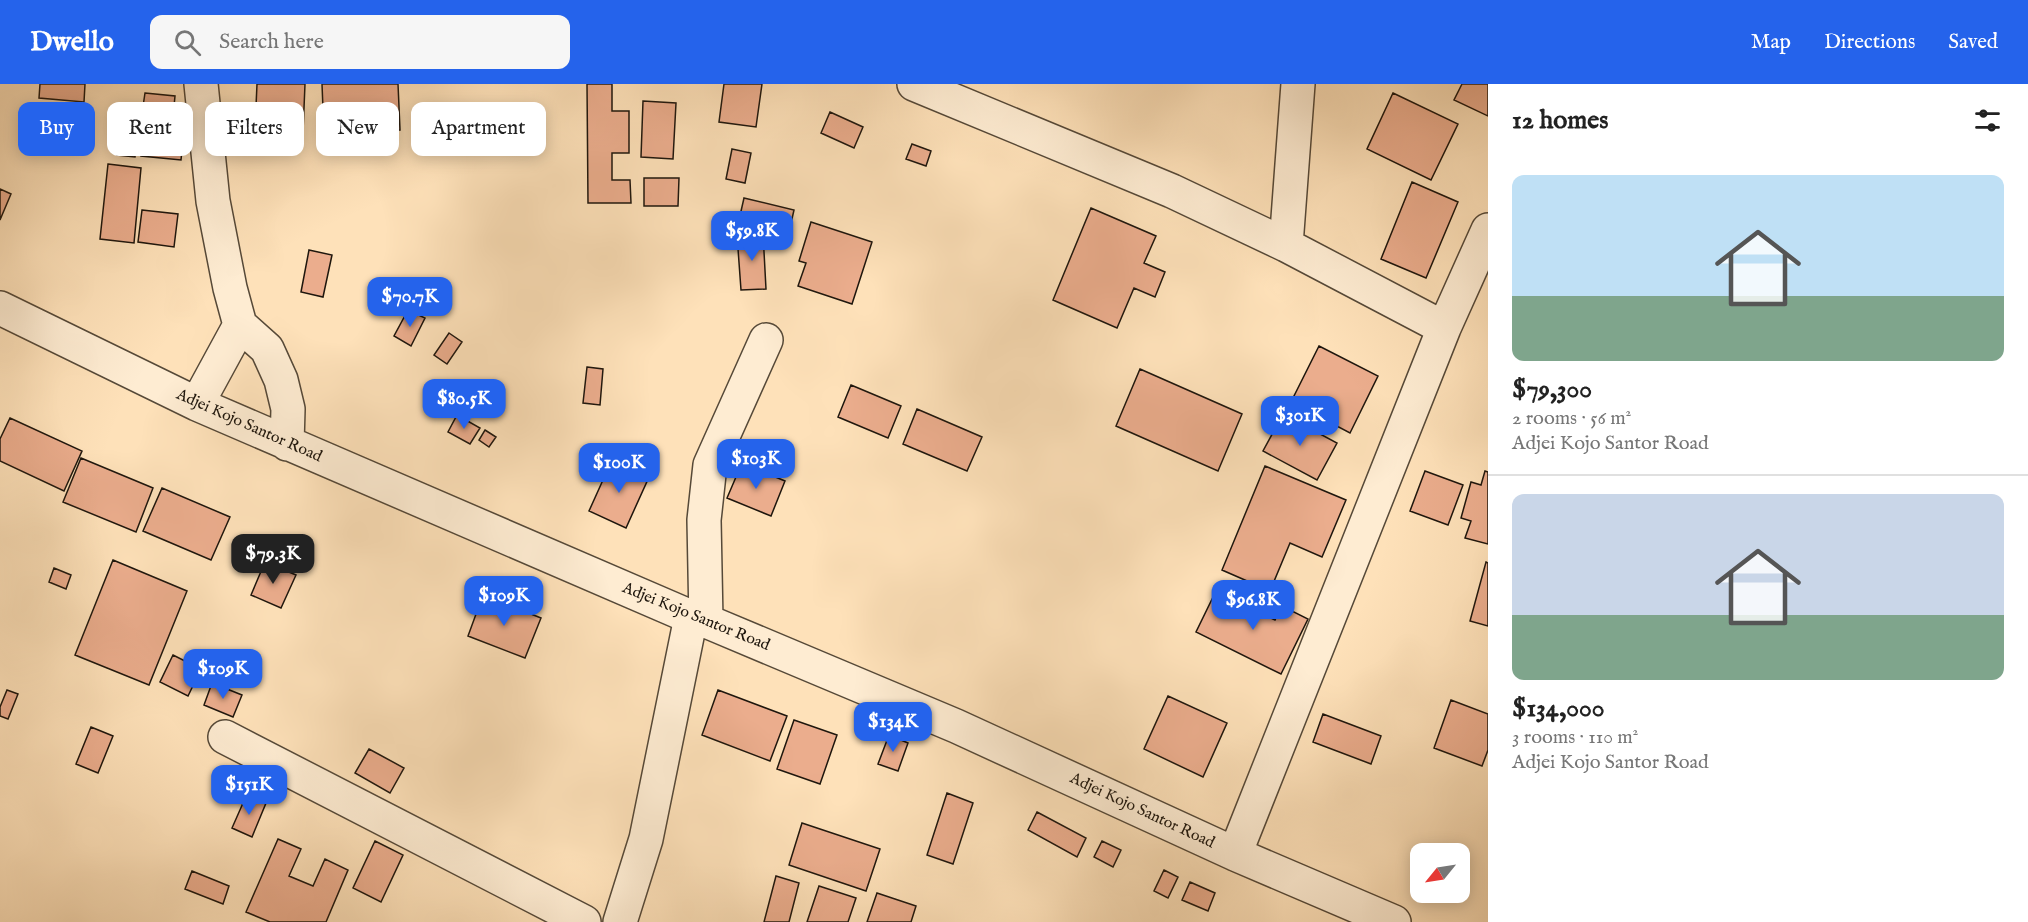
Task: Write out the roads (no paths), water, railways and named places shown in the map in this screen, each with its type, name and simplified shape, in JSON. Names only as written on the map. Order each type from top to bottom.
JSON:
[{"type":"street","points":[[201,84],[213,201],[240,325],[267,350],[281,380],[288,409],[287,444]]},
{"type":"street","points":[[914,84],[1172,191],[1286,245],[1444,328]]},
{"type":"street","points":[[1286,245],[1298,84]]},
{"type":"street","points":[[1234,854],[1444,328],[1478,279],[1488,230]]},
{"type":"street","name":"Adjei Kojo Santor Road","points":[[0,308],[197,404],[287,444],[956,726],[1234,854],[1394,922]]},
{"type":"street","points":[[197,404],[240,325]]},
{"type":"street","points":[[620,922],[646,839],[699,619],[704,520],[710,465],[766,340]]},
{"type":"street","points":[[225,737],[584,922]]}]
